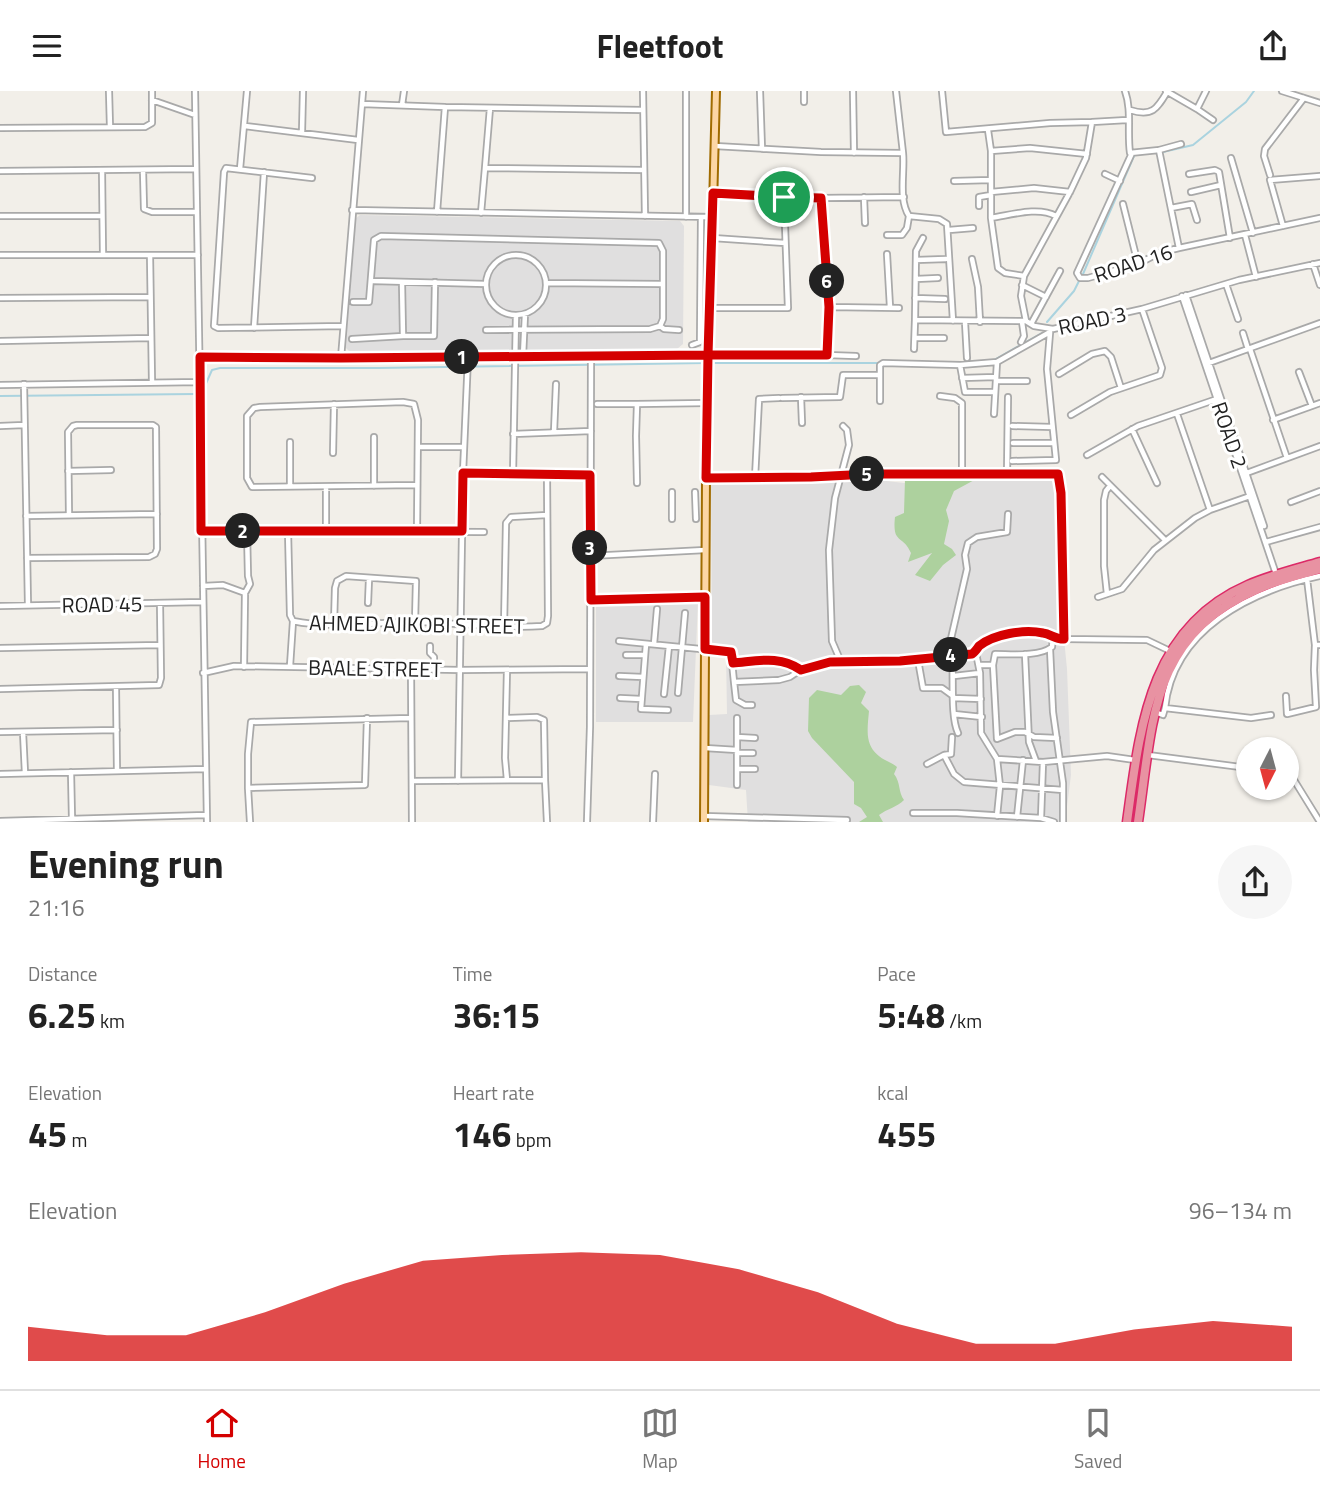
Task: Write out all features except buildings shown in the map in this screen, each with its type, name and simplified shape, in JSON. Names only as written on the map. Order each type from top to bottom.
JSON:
[{"type":"highway","points":[[1127,822],[1135,760],[1148,721],[1155,682],[1170,651],[1190,626],[1217,602],[1247,585],[1320,562]]},
{"type":"highway","points":[[1138,822],[1147,754],[1148,721],[1174,661],[1190,638],[1212,616],[1258,589],[1320,569]]},
{"type":"main road","points":[[704,819],[707,403],[716,91]]},
{"type":"street","points":[[109,91],[110,127]]},
{"type":"street","points":[[0,128],[150,126],[153,119],[152,91]]},
{"type":"street","points":[[195,91],[207,822]]},
{"type":"street","points":[[240,169],[247,91]]},
{"type":"street","points":[[302,132],[303,91]]},
{"type":"street","points":[[341,358],[363,91]]},
{"type":"street","points":[[402,105],[404,91]]},
{"type":"street","points":[[643,91],[645,216]]},
{"type":"street","points":[[686,91],[686,217]]},
{"type":"street","points":[[760,91],[762,149]]},
{"type":"street","points":[[804,91],[804,102]]},
{"type":"street","points":[[853,91],[854,153]]},
{"type":"street","points":[[897,91],[905,211],[909,216],[945,220],[949,230],[953,321]]},
{"type":"street","points":[[942,91],[946,132],[1050,123],[1127,120]]},
{"type":"street","points":[[1125,91],[1132,153],[1181,144]]},
{"type":"street","points":[[1129,109],[1138,112],[1153,111],[1167,91],[1213,120]]},
{"type":"street","points":[[1197,109],[1206,91]]},
{"type":"street","points":[[1282,91],[1320,103]]},
{"type":"street","points":[[1269,175],[1264,151],[1304,98]]},
{"type":"street","points":[[152,100],[195,115]]},
{"type":"street","points":[[362,104],[642,110]]},
{"type":"street","points":[[437,212],[445,107]]},
{"type":"street","points":[[481,213],[490,107]]},
{"type":"street","name":"ROAD 3","points":[[1092,122],[1087,154],[1070,193],[1021,285],[1022,309],[1026,322],[1051,331],[1142,309],[1226,284],[1320,263]]},
{"type":"street","points":[[245,126],[358,140]]},
{"type":"street","points":[[988,130],[991,151],[991,218],[998,268],[1005,273],[1024,276]]},
{"type":"street","points":[[715,146],[903,153]]},
{"type":"street","points":[[991,151],[1030,149],[1087,154]]},
{"type":"street","points":[[1159,150],[1179,248]]},
{"type":"street","name":"ROAD 16","points":[[1132,153],[1077,273],[1080,278],[1138,264],[1159,253],[1320,218]]},
{"type":"street","points":[[1231,158],[1253,233]]},
{"type":"street","points":[[312,178],[240,169],[226,168],[224,171],[214,325],[218,328],[343,326]]},
{"type":"street","points":[[485,168],[644,170]]},
{"type":"street","points":[[0,171],[196,169]]},
{"type":"street","points":[[102,170],[103,255]]},
{"type":"street","points":[[143,170],[144,209],[152,212],[197,212]]},
{"type":"street","points":[[1189,174],[1218,170],[1230,238]]},
{"type":"street","points":[[254,328],[264,172]]},
{"type":"street","points":[[1105,174],[1119,181]]},
{"type":"street","points":[[1283,226],[1270,180],[1320,176]]},
{"type":"street","points":[[954,181],[991,180]]},
{"type":"street","points":[[1191,192],[1221,185]]},
{"type":"street","points":[[979,205],[979,197],[991,193],[1034,188],[1070,193]]},
{"type":"street","points":[[713,193],[821,198],[904,197]]},
{"type":"street","points":[[709,308],[788,308],[784,197]]},
{"type":"street","points":[[864,197],[865,223]]},
{"type":"street","points":[[821,198],[829,307],[827,355]]},
{"type":"street","points":[[1123,204],[1138,264]]},
{"type":"street","points":[[1171,208],[1192,204],[1197,220]]},
{"type":"street","points":[[352,210],[713,217]]},
{"type":"street","points":[[991,218],[1034,212],[1048,212],[1056,216]]},
{"type":"street","points":[[0,216],[102,216]]},
{"type":"street","points":[[887,235],[902,235],[907,228],[909,216]]},
{"type":"street","points":[[692,345],[700,342],[701,217]]},
{"type":"street","points":[[949,230],[973,228]]},
{"type":"street","points":[[1245,235],[1256,277]]},
{"type":"street","points":[[353,302],[369,302],[373,281],[374,240],[382,236],[659,243],[663,251],[663,319],[660,326]]},
{"type":"street","points":[[712,238],[785,243]]},
{"type":"street","points":[[914,349],[917,247],[923,238]]},
{"type":"street","points":[[887,254],[890,307]]},
{"type":"street","points":[[0,255],[198,255]]},
{"type":"street","points":[[150,255],[152,382]]},
{"type":"street","points":[[515,255],[530,258],[538,265],[546,283],[542,301],[536,308],[516,315],[496,308],[490,301],[486,284],[493,266],[500,259],[515,255]]},
{"type":"street","points":[[916,260],[947,259]]},
{"type":"street","points":[[972,259],[978,287],[980,321]]},
{"type":"street","points":[[1313,264],[1320,285]]},
{"type":"street","points":[[1021,342],[1026,322],[1046,297],[1060,271]]},
{"type":"street","points":[[916,279],[938,278]]},
{"type":"street","points":[[373,281],[486,284]]},
{"type":"street","points":[[402,282],[402,336]]},
{"type":"street","points":[[352,339],[434,336],[435,282]]},
{"type":"street","points":[[546,283],[662,284]]},
{"type":"street","points":[[1226,284],[1238,319]]},
{"type":"street","points":[[1021,285],[1046,297]]},
{"type":"street","name":"ROAD 2","points":[[1184,295],[1278,574]]},
{"type":"street","points":[[0,298],[150,297]]},
{"type":"street","points":[[915,298],[945,299]]},
{"type":"street","points":[[829,307],[899,308]]},
{"type":"street","points":[[1071,415],[1121,388],[1155,377],[1162,372],[1142,309]]},
{"type":"street","points":[[513,474],[514,364],[525,314]]},
{"type":"street","points":[[516,315],[523,356]]},
{"type":"street","points":[[915,320],[1026,322]]},
{"type":"street","points":[[965,322],[967,358]]},
{"type":"street","points":[[1207,364],[1320,323]]},
{"type":"street","points":[[486,330],[650,329],[660,326],[664,329],[679,330]]},
{"type":"street","points":[[880,401],[880,365],[883,363],[960,365],[997,362],[1051,331]]},
{"type":"street","points":[[1012,461],[1054,461],[1056,458],[1046,361],[1051,331]]},
{"type":"street","points":[[1242,333],[1287,458]]},
{"type":"street","points":[[0,341],[150,338]]},
{"type":"street","points":[[915,338],[944,338]]},
{"type":"street","points":[[1059,374],[1092,353],[1105,351],[1111,357],[1121,388]]},
{"type":"street","points":[[200,357],[523,356],[591,359],[856,355]]},
{"type":"street","points":[[458,781],[463,473],[468,357]]},
{"type":"street","points":[[587,822],[591,359]]},
{"type":"street","points":[[994,414],[997,362]]},
{"type":"street","points":[[960,365],[965,392],[995,392]]},
{"type":"street","points":[[1299,372],[1312,406]]},
{"type":"street","points":[[755,478],[760,398],[840,397],[844,375],[880,375]]},
{"type":"street","points":[[962,378],[1027,381]]},
{"type":"street","points":[[0,385],[200,382]]},
{"type":"street","points":[[24,384],[28,605]]},
{"type":"street","points":[[554,432],[556,384]]},
{"type":"street","points":[[940,396],[955,398],[962,403],[962,475]]},
{"type":"street","points":[[801,397],[802,423]]},
{"type":"street","points":[[1007,474],[1008,397]]},
{"type":"street","points":[[1087,455],[1132,429],[1219,398]]},
{"type":"street","points":[[417,485],[252,487],[247,478],[247,416],[254,408],[260,407],[403,402],[414,404],[418,412],[417,532]]},
{"type":"street","points":[[597,404],[707,403]]},
{"type":"street","points":[[1273,420],[1320,403]]},
{"type":"street","points":[[333,453],[334,404]]},
{"type":"street","points":[[637,404],[637,482]]},
{"type":"street","points":[[1177,414],[1210,510]]},
{"type":"street","points":[[0,426],[24,425]]},
{"type":"street","points":[[27,558],[152,556],[157,549],[156,427],[73,426],[68,432],[69,515]]},
{"type":"street","points":[[841,662],[832,641],[829,550],[835,498],[849,445],[847,431],[842,426]]},
{"type":"street","points":[[1012,426],[1052,426]]},
{"type":"street","points":[[1132,429],[1157,483]]},
{"type":"street","points":[[513,434],[591,431]]},
{"type":"street","points":[[374,437],[374,486]]},
{"type":"street","points":[[290,442],[290,486]]},
{"type":"street","points":[[1013,443],[1054,443]]},
{"type":"street","points":[[1245,474],[1320,446]]},
{"type":"street","points":[[418,447],[464,447]]},
{"type":"street","points":[[68,471],[111,470]]},
{"type":"street","points":[[463,473],[590,475]]},
{"type":"street","points":[[706,478],[894,473],[1054,473],[1059,477],[1064,639]]},
{"type":"street","points":[[504,627],[506,523],[511,517],[547,515],[547,474]]},
{"type":"street","name":"ROAD 2","points":[[1245,474],[1267,542]]},
{"type":"street","points":[[1102,477],[1165,540]]},
{"type":"street","points":[[1107,594],[1104,566],[1104,500],[1105,491],[1110,486]]},
{"type":"street","points":[[326,487],[326,531]]},
{"type":"street","points":[[1291,502],[1320,491]]},
{"type":"street","points":[[672,492],[672,519]]},
{"type":"street","points":[[695,492],[696,519]]},
{"type":"street","points":[[1098,597],[1122,589],[1165,540],[1195,518],[1250,496]]},
{"type":"street","points":[[26,516],[157,514]]},
{"type":"street","points":[[958,733],[953,723],[954,676],[949,656],[957,603],[967,569],[965,555],[968,543],[977,537],[1007,532],[1008,514]]},
{"type":"street","name":"AHMED AJIKOBI STREET","points":[[288,531],[290,615],[293,621],[334,624],[415,622],[504,627],[542,626],[547,623],[547,515]]},
{"type":"street","points":[[1267,542],[1320,527]]},
{"type":"street","points":[[201,531],[484,532]]},
{"type":"street","points":[[244,667],[245,593],[250,584],[247,531]]},
{"type":"street","points":[[590,556],[706,550]]},
{"type":"street","points":[[334,624],[335,588],[337,581],[346,576],[416,581],[415,622]]},
{"type":"street","points":[[1154,712],[1163,715],[1172,679],[1180,663],[1189,647],[1210,625],[1245,601],[1320,576]]},
{"type":"street","points":[[368,603],[369,579]]},
{"type":"street","points":[[1286,696],[1287,715],[1316,707],[1314,670],[1318,645],[1307,579]]},
{"type":"street","points":[[203,586],[223,585],[245,593]]},
{"type":"street","points":[[591,600],[705,597]]},
{"type":"street","name":"ROAD 45","points":[[0,606],[203,602]]},
{"type":"street","points":[[0,689],[116,688],[160,684],[160,603]]},
{"type":"street","points":[[654,644],[657,609]]},
{"type":"street","points":[[678,693],[685,613]]},
{"type":"street","points":[[290,666],[293,621]]},
{"type":"street","points":[[997,816],[1000,786],[997,759],[982,738],[981,673],[976,652],[979,647],[997,636],[1043,632],[1053,638],[1064,639],[1147,640],[1170,651]]},
{"type":"street","points":[[1053,638],[1050,649],[1053,712],[1061,760],[1063,822]]},
{"type":"street","points":[[619,641],[731,652],[736,700],[743,705],[752,705]]},
{"type":"street","points":[[646,644],[640,709],[668,710]]},
{"type":"street","points":[[0,648],[160,645]]},
{"type":"street","points":[[664,694],[669,645]]},
{"type":"street","points":[[430,646],[430,653],[434,657],[434,670]]},
{"type":"street","points":[[1050,649],[1025,654],[995,654],[993,664],[997,739],[1015,732],[1034,737],[1057,738]]},
{"type":"street","points":[[734,682],[779,680],[816,664],[918,660],[976,652]]},
{"type":"street","points":[[1025,654],[1029,742],[1036,761]]},
{"type":"street","points":[[626,655],[645,655]]},
{"type":"street","points":[[733,663],[778,660],[789,662],[801,670]]},
{"type":"street","points":[[918,660],[923,688],[942,688],[953,697],[981,699]]},
{"type":"street","points":[[979,665],[993,664]]},
{"type":"street","name":"BAALE STREET","points":[[204,673],[221,668],[290,666],[434,670],[590,669]]},
{"type":"street","points":[[411,669],[412,822]]},
{"type":"street","points":[[507,670],[507,780]]},
{"type":"street","points":[[954,676],[981,673]]},
{"type":"street","points":[[619,676],[643,677]]},
{"type":"street","points":[[116,688],[117,771]]},
{"type":"street","points":[[621,698],[640,699]]},
{"type":"street","points":[[1165,708],[1251,718],[1270,715]]},
{"type":"street","points":[[954,714],[982,717]]},
{"type":"street","points":[[248,788],[365,785],[367,717]]},
{"type":"street","points":[[506,718],[537,717],[544,720],[547,822]]},
{"type":"street","points":[[737,717],[737,785]]},
{"type":"street","points":[[250,822],[248,744],[251,722],[410,718]]},
{"type":"street","points":[[0,732],[117,730]]},
{"type":"street","points":[[23,732],[25,773]]},
{"type":"street","points":[[737,737],[755,737]]},
{"type":"street","points":[[927,764],[951,754],[952,737]]},
{"type":"street","points":[[705,748],[753,753]]},
{"type":"street","points":[[1147,754],[1236,766]]},
{"type":"street","points":[[944,755],[954,774],[964,782],[1063,790]]},
{"type":"street","points":[[997,759],[1044,762],[1107,756],[1135,760]]},
{"type":"street","points":[[1017,817],[1023,760]]},
{"type":"street","points":[[1041,818],[1044,762]]},
{"type":"street","points":[[0,774],[206,769]]},
{"type":"street","points":[[737,769],[755,769]]},
{"type":"street","points":[[71,772],[72,819]]},
{"type":"street","points":[[653,822],[655,774]]},
{"type":"street","points":[[411,781],[545,780]]},
{"type":"street","points":[[1299,788],[1320,822]]},
{"type":"street","points":[[913,813],[951,812],[1041,818],[1054,822]]},
{"type":"street","points":[[0,821],[163,819],[206,815]]},
{"type":"street","points":[[704,819],[847,820]]},
{"type":"shaded area","points":[[360,215],[680,221],[684,226],[683,344],[677,349],[528,351],[513,347],[510,351],[350,352],[345,347],[355,219]]},
{"type":"shaded area","points":[[860,478],[904,483],[1054,478],[1071,775],[1065,822],[748,822],[746,790],[709,785],[709,715],[727,714],[726,653],[712,652],[711,484],[837,482]]},
{"type":"shaded area","points":[[698,601],[693,722],[596,722],[596,604]]},
{"type":"green space","points":[[920,476],[978,478],[954,491],[946,510],[949,521],[944,544],[956,555],[943,565],[930,581],[915,575],[932,553],[908,562],[911,553],[897,536],[894,526],[895,517],[904,513],[905,479]]},
{"type":"green space","points":[[859,685],[866,692],[861,703],[869,711],[868,733],[871,746],[880,756],[897,767],[894,774],[904,800],[879,815],[883,822],[859,822],[867,817],[861,808],[854,804],[854,782],[808,731],[809,698],[817,690],[841,695],[850,686]]},
{"type":"waterway","points":[[1163,152],[1193,145],[1246,102],[1254,91]]},
{"type":"waterway","points":[[1083,274],[1134,156]]},
{"type":"waterway","points":[[1047,322],[1074,291],[1079,281]]},
{"type":"waterway","points":[[994,360],[1042,333]]},
{"type":"waterway","points":[[204,388],[212,370],[220,368],[705,363]]},
{"type":"waterway","points":[[711,363],[880,363]]},
{"type":"waterway","points":[[0,396],[195,394]]},
{"type":"route","points":[[784,197],[713,193],[708,355],[200,357],[201,531],[462,531],[463,473],[590,475],[591,600],[705,597],[705,649],[731,652],[733,663],[778,660],[789,662],[801,670],[830,662],[918,660],[972,654],[997,636],[1010,633],[1043,632],[1051,637],[1064,639],[1061,493],[1058,474],[870,474],[706,478],[708,355],[827,355],[829,307],[821,198],[784,197]]}]
